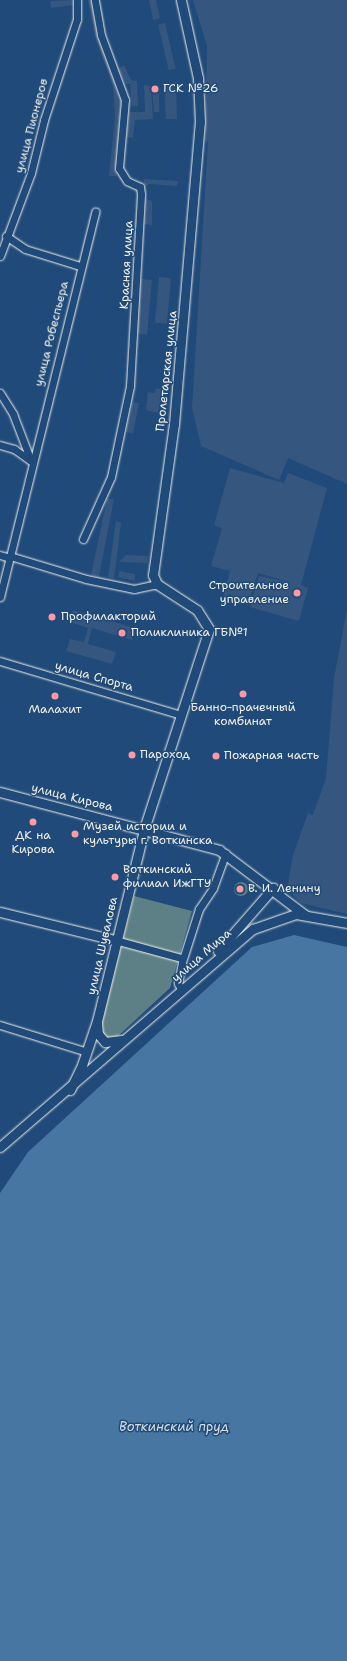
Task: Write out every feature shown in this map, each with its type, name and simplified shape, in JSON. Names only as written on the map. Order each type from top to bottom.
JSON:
[{"type":"main road","name":"Пролетарская улица","points":[[157,584],[153,573],[174,424],[200,122],[198,78],[181,0]]},
{"type":"main road","points":[[157,584],[197,610],[209,629],[181,715]]},
{"type":"main road","name":"улица Шувалова","points":[[97,1021],[115,940],[144,829],[181,715]]},
{"type":"main road","name":"улица Кирова","points":[[0,792],[144,829],[226,853],[273,888],[305,915]]},
{"type":"main road","points":[[199,973],[273,888]]},
{"type":"main road","points":[[0,912],[115,940]]},
{"type":"main road","points":[[305,915],[347,923]]},
{"type":"main road","name":"улица Мира","points":[[0,1147],[70,1090],[199,973],[253,930],[283,917],[305,915]]},
{"type":"main road","points":[[97,1021],[98,1034],[105,1042],[127,1038]]},
{"type":"main road","name":"улица Мира","points":[[70,1090],[87,1052],[97,1021]]},
{"type":"street","name":"улица Пионеров","points":[[0,256],[6,236],[31,173],[44,120],[77,19],[77,0]]},
{"type":"street","name":"Красная улица","points":[[83,539],[111,477],[123,426],[139,274],[141,194],[140,187],[127,181],[119,168],[125,100],[101,35],[95,0]]},
{"type":"street","name":"улица Робеспьера","points":[[0,597],[31,461],[95,212]]},
{"type":"street","points":[[6,236],[25,249],[80,266]]},
{"type":"street","points":[[0,393],[13,414],[31,461]]},
{"type":"street","points":[[0,445],[14,449],[31,461]]},
{"type":"street","points":[[0,555],[71,575],[134,589],[157,584]]},
{"type":"street","name":"улица Спорта","points":[[0,661],[181,715]]},
{"type":"street","points":[[181,990],[178,983],[182,962],[199,909],[214,888],[226,853]]},
{"type":"street","points":[[115,940],[181,958]]},
{"type":"street","points":[[0,1026],[87,1052]]},
{"type":"shaded area","points":[[73,0],[74,5],[51,8],[50,1]]},
{"type":"shaded area","points":[[88,0],[94,0],[123,102],[117,176],[109,176],[115,116],[113,86],[95,37]]},
{"type":"shaded area","points":[[149,0],[156,0],[160,18],[153,20]]},
{"type":"shaded area","points":[[193,0],[347,0],[347,484],[288,458],[279,480],[201,446],[192,408],[208,142],[205,140],[207,46]]},
{"type":"shaded area","name":"ГСК №26","points":[[165,23],[176,69],[169,70],[158,25]]},
{"type":"shaded area","name":"ГСК №26","points":[[124,65],[131,80],[137,81],[138,106],[132,106],[130,84],[126,84],[118,69]]},
{"type":"shaded area","name":"ГСК №26","points":[[176,82],[177,119],[166,119],[164,85]]},
{"type":"shaded area","name":"ГСК №26","points":[[144,85],[151,86],[153,119],[135,120],[133,138],[126,137],[129,112],[145,112]]},
{"type":"shaded area","name":"ГСК №26","points":[[152,87],[159,87],[159,112],[154,112]]},
{"type":"shaded area","points":[[144,179],[178,181],[177,186],[149,184],[144,188]]},
{"type":"shaded area","points":[[146,199],[152,201],[152,225],[144,224]]},
{"type":"shaded area","points":[[159,277],[171,278],[167,324],[155,323]]},
{"type":"shaded area","points":[[141,279],[152,280],[147,335],[136,334]]},
{"type":"shaded area","points":[[156,388],[163,390],[158,413],[146,410],[148,392],[154,393]]},
{"type":"shaded area","points":[[133,402],[139,403],[133,434],[126,432]]},
{"type":"shaded area","points":[[230,468],[284,483],[288,473],[327,488],[301,585],[308,588],[299,621],[250,607],[259,576],[292,583],[258,573],[248,605],[223,598],[230,571],[211,566],[222,528],[214,525]]},
{"type":"shaded area","points":[[107,499],[114,499],[99,577],[91,575]]},
{"type":"shaded area","points":[[116,521],[121,523],[114,579],[108,577]]},
{"type":"shaded area","points":[[126,555],[148,556],[147,563],[119,562]]},
{"type":"shaded area","points":[[119,571],[135,574],[135,581],[118,577]]},
{"type":"shaded area","name":"Поликлиника ГБ№1","points":[[73,610],[135,628],[132,640],[92,628],[88,644],[116,652],[112,664],[66,651],[70,639],[84,642],[88,628],[70,622]]},
{"type":"shaded area","points":[[347,610],[347,914],[301,903],[287,889],[293,855],[308,813],[313,815],[326,778],[334,678]]},
{"type":"green space","points":[[241,882],[246,884],[248,889],[246,894],[241,896],[236,894],[234,889],[236,884]]},
{"type":"green space","points":[[134,896],[192,911],[170,988],[117,1037],[103,1038],[100,1027]]},
{"type":"water","name":"Воткинский пруд","points":[[294,935],[347,947],[347,1661],[0,1661],[0,1193],[28,1152],[252,947]]},
{"type":"place","name":"ГСК №26","points":[[155,89]]},
{"type":"place","name":"Строительное управление","points":[[297,593]]},
{"type":"place","name":"Профилакторий","points":[[52,617]]},
{"type":"place","name":"Поликлиника ГБ№1","points":[[122,633]]},
{"type":"place","name":"Банно-прачечный комбинат","points":[[243,694]]},
{"type":"place","name":"Малахит","points":[[55,696]]},
{"type":"place","name":"Пароход","points":[[132,755]]},
{"type":"place","name":"Пожарная часть","points":[[216,756]]},
{"type":"place","name":"ДК на Кирова","points":[[33,822]]},
{"type":"place","name":"Музей истории и культуры г. Воткинска","points":[[75,834]]},
{"type":"place","name":"Воткинский филиал ИжГТУ","points":[[115,877]]},
{"type":"place","name":"В. И. Ленину","points":[[240,889]]}]
